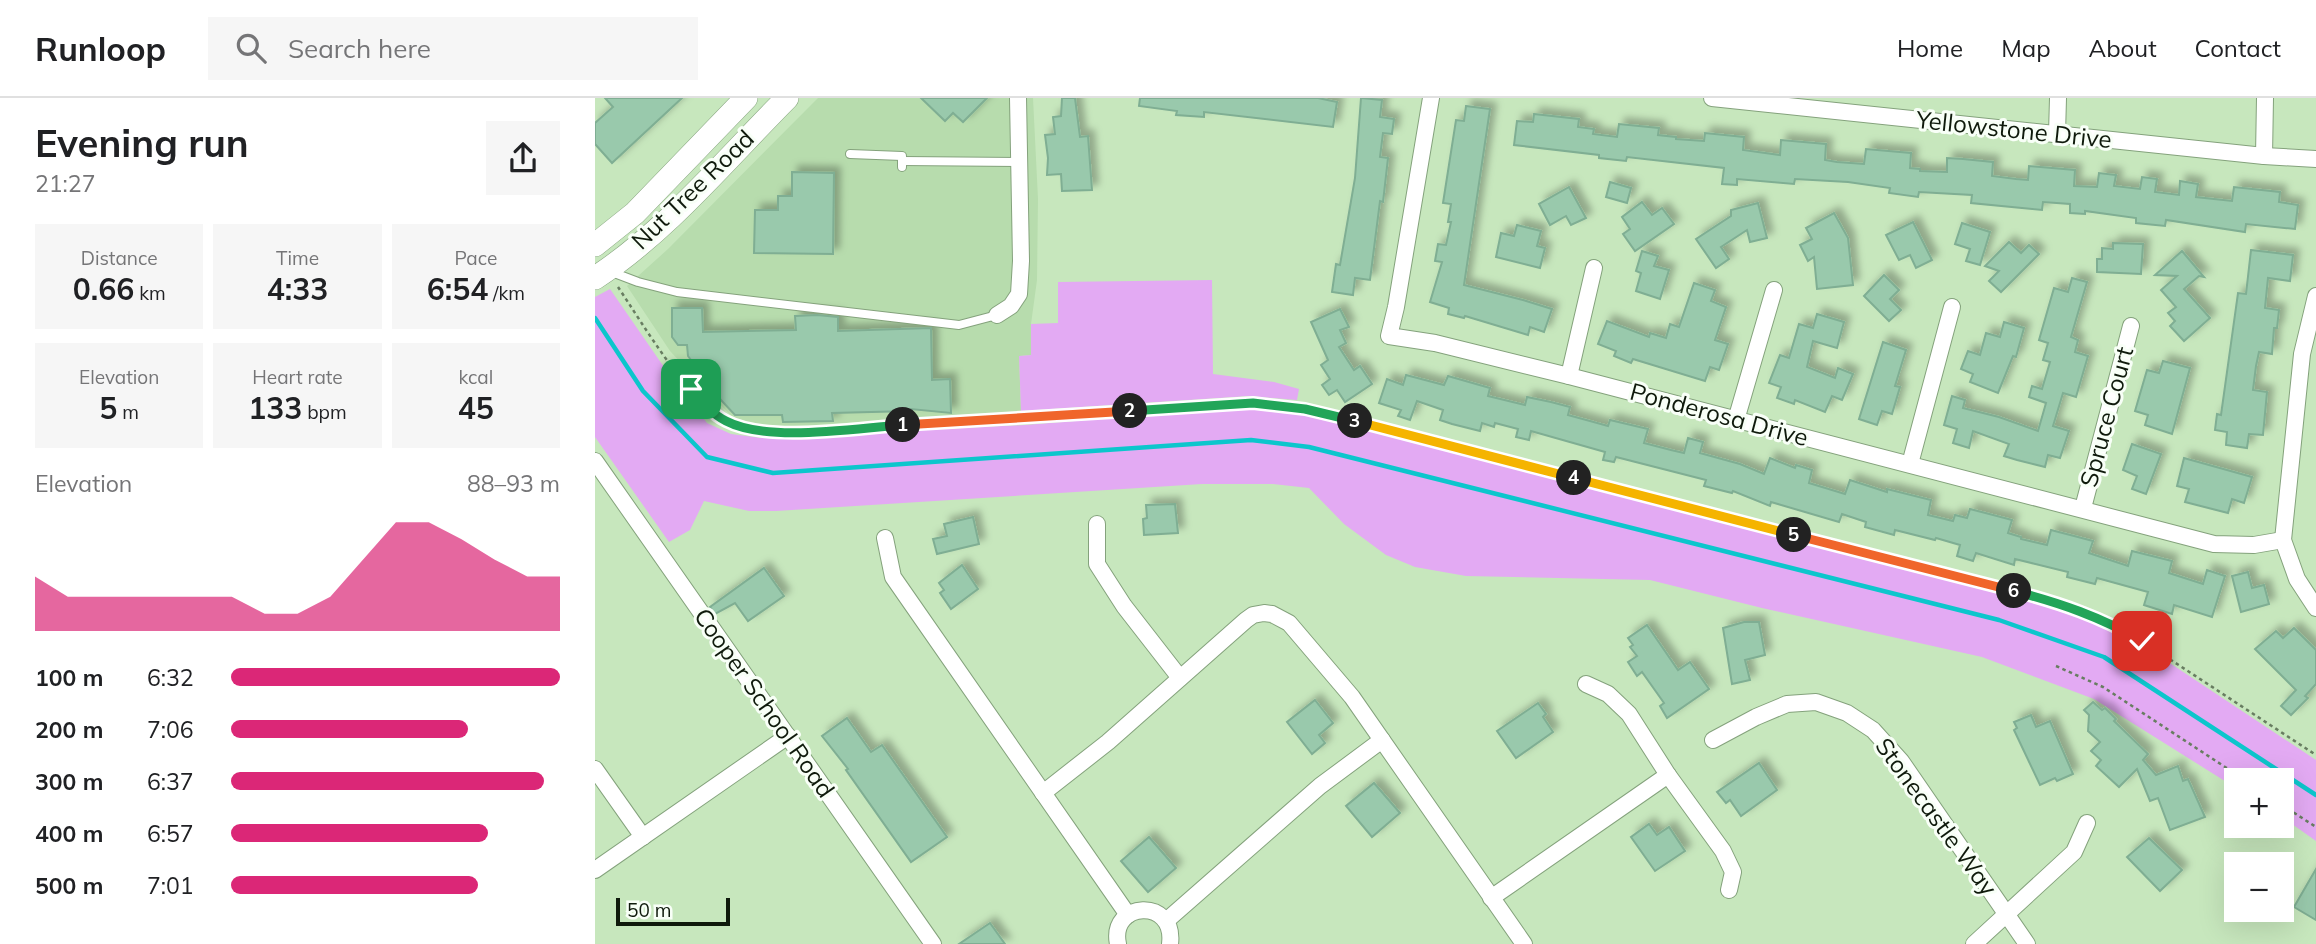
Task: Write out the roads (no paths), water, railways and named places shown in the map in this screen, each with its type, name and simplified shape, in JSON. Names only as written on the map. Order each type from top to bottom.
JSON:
[{"type":"main road","name":"Nut Tree Road","points":[[595,245],[635,213],[746,98]]},
{"type":"main road","name":"Nut Tree Road","points":[[600,274],[662,223],[787,98]]},
{"type":"street","points":[[997,315],[1011,306],[1019,295],[1021,261],[1018,98]]},
{"type":"street","name":"Ponderosa Drive","points":[[1431,98],[1389,336],[1435,343],[1569,376],[2214,544],[2254,545],[2283,540]]},
{"type":"street","name":"Yellowstone Drive","points":[[1712,98],[1850,106],[2057,134],[2316,159]]},
{"type":"street","points":[[2057,134],[2058,98]]},
{"type":"street","points":[[2265,98],[2265,156]]},
{"type":"street","points":[[1569,376],[1594,268]]},
{"type":"street","points":[[1736,419],[1774,290]]},
{"type":"street","points":[[2316,296],[2302,354],[2283,540],[2297,579],[2316,608]]},
{"type":"street","points":[[1910,464],[1952,307]]},
{"type":"street","name":"Spruce Court","points":[[2083,508],[2131,326]]},
{"type":"street","name":"Cooper School Road","points":[[595,461],[933,944]]},
{"type":"street","points":[[1097,524],[1097,564],[1124,606],[1180,678]]},
{"type":"street","points":[[885,538],[893,578],[1128,915]]},
{"type":"street","points":[[1043,793],[1108,742],[1246,620],[1253,615],[1272,614],[1289,624],[1352,697],[1524,944]]},
{"type":"street","points":[[1586,684],[1608,694],[1629,715],[1723,851],[1733,872],[1729,890]]},
{"type":"street","name":"Stonecastle Way","points":[[1713,740],[1787,704],[1816,702],[1847,713],[1873,730],[1901,761],[2027,944]]},
{"type":"street","points":[[595,870],[788,736]]},
{"type":"street","points":[[1166,921],[1319,786],[1382,740]]},
{"type":"street","points":[[595,769],[643,837]]},
{"type":"street","points":[[1491,898],[1668,775]]},
{"type":"street","points":[[1974,944],[2074,852],[2087,823]]},
{"type":"street","points":[[1118,944],[1118,929],[1128,915],[1144,909],[1160,915],[1166,921],[1171,936],[1170,944]]},
{"type":"lane","points":[[850,154],[902,156],[902,164],[1019,162]]},
{"type":"lane","points":[[600,274],[677,292],[959,325],[997,315]]},
{"type":"waterway","points":[[595,318],[643,391],[707,457],[773,473],[1251,440],[1309,447],[1999,620],[2104,657],[2316,795]]}]
